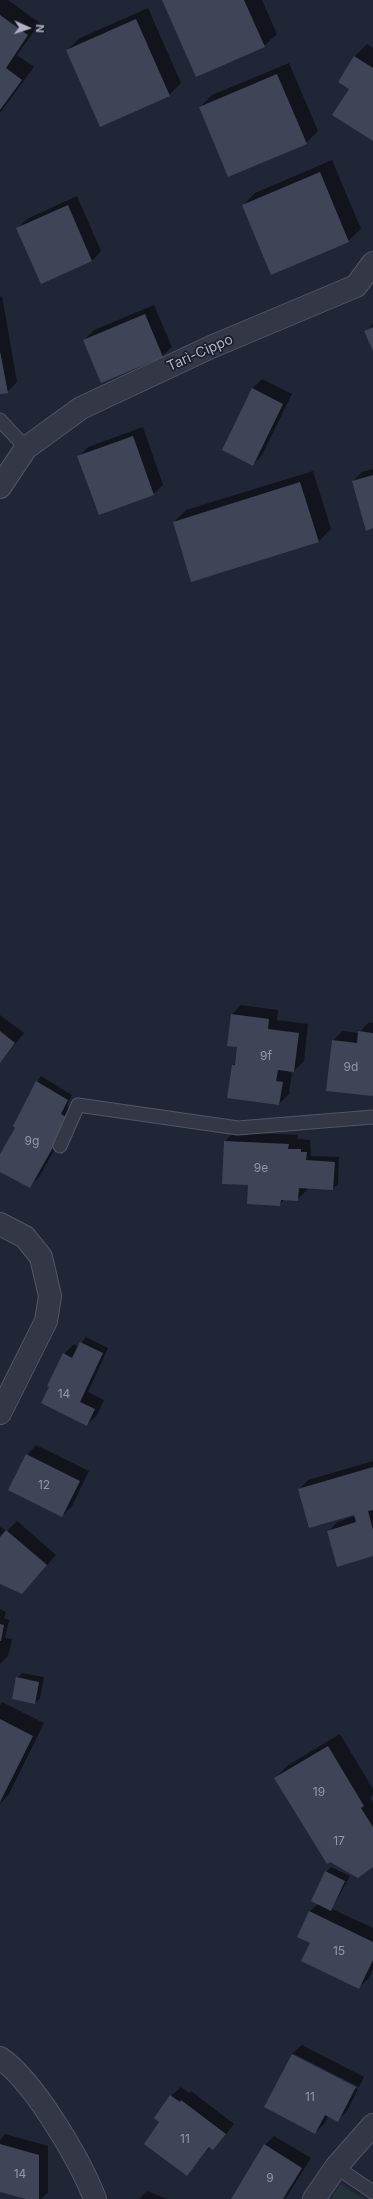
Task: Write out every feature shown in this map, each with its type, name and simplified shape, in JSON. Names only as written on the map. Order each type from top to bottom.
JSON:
[{"type":"street","name":"Tarì-Cippo","points":[[26,448],[81,408],[211,347],[356,286],[373,263]]},
{"type":"street","points":[[0,487],[26,448]]},
{"type":"street","points":[[0,1224],[25,1237],[41,1257],[50,1296],[46,1322],[0,1413]]},
{"type":"street","points":[[0,2058],[11,2065],[49,2114],[88,2181],[95,2199]]},
{"type":"street","points":[[314,2199],[336,2167],[373,2126]]},
{"type":"lane","points":[[0,420],[26,448]]},
{"type":"lane","points":[[60,1146],[78,1105],[238,1128],[373,1117]]},
{"type":"lane","points":[[336,2167],[373,2192]]},
{"type":"shaded area","points":[[340,2184],[364,2199],[331,2199]]},
{"type":"building","points":[[162,0],[244,0],[265,47],[196,77]]},
{"type":"building","points":[[0,15],[28,35],[6,68],[22,80],[0,110]]},
{"type":"building","points":[[136,19],[170,96],[100,127],[66,50]]},
{"type":"building","points":[[354,56],[373,68],[373,141],[332,115],[349,89],[338,82]]},
{"type":"building","points":[[277,74],[307,144],[228,177],[199,107]]},
{"type":"building","points":[[320,172],[349,242],[271,275],[242,205]]},
{"type":"building","points":[[68,205],[92,261],[41,284],[16,228]]},
{"type":"building","points":[[145,314],[163,357],[101,383],[83,340]]},
{"type":"building","points":[[373,327],[373,351],[364,331]]},
{"type":"building","points":[[0,351],[8,393],[0,394]]},
{"type":"building","points":[[252,388],[283,404],[253,466],[222,450]]},
{"type":"building","points":[[133,436],[154,495],[99,515],[77,456]]},
{"type":"building","points":[[373,475],[373,528],[366,531],[352,481]]},
{"type":"building","points":[[300,482],[319,542],[191,582],[173,522]]},
{"type":"building","points":[[231,1014],[269,1019],[268,1029],[299,1033],[294,1072],[278,1070],[276,1081],[283,1082],[279,1105],[227,1098],[232,1065],[235,1065],[237,1047],[227,1046]]},
{"type":"building","points":[[0,1031],[15,1043],[0,1063]]},
{"type":"building","points":[[358,1031],[373,1033],[373,1096],[326,1091],[332,1040],[357,1043]]},
{"type":"building","points":[[36,1081],[68,1100],[61,1114],[69,1119],[30,1188],[0,1172],[0,1154],[15,1128],[13,1126]]},
{"type":"building","points":[[224,1141],[289,1144],[288,1149],[301,1149],[301,1152],[307,1152],[306,1160],[335,1162],[333,1190],[299,1188],[298,1201],[281,1200],[280,1206],[247,1204],[248,1185],[222,1184]]},
{"type":"building","points":[[80,1342],[103,1353],[80,1402],[95,1409],[87,1426],[41,1403],[49,1387],[47,1386],[63,1353],[72,1358]]},
{"type":"building","points":[[26,1454],[80,1481],[62,1517],[8,1490]]},
{"type":"building","points":[[373,1467],[373,1510],[368,1511],[373,1530],[373,1556],[337,1567],[327,1531],[356,1522],[354,1515],[309,1528],[298,1489]]},
{"type":"building","points":[[6,1530],[47,1565],[22,1594],[0,1584],[0,1537]]},
{"type":"building","points":[[0,1624],[4,1625],[1,1641],[0,1641]]},
{"type":"building","points":[[16,1677],[39,1682],[35,1704],[12,1699]]},
{"type":"building","points":[[0,1719],[33,1736],[0,1802]]},
{"type":"building","points":[[328,1746],[364,1806],[361,1808],[373,1827],[373,1867],[358,1878],[330,1862],[327,1864],[274,1778]]},
{"type":"building","points":[[325,1871],[345,1881],[331,1911],[311,1901]]},
{"type":"building","points":[[309,1911],[373,1942],[373,1960],[359,1989],[301,1961],[310,1943],[297,1937]]},
{"type":"building","points":[[292,2054],[356,2087],[338,2122],[325,2115],[315,2134],[264,2107]]},
{"type":"building","points":[[170,2095],[180,2102],[181,2100],[226,2134],[213,2150],[209,2147],[187,2176],[144,2144],[159,2122],[154,2118]]},
{"type":"building","points":[[0,2144],[39,2155],[39,2199],[26,2199],[0,2192]]},
{"type":"building","points":[[264,2144],[302,2168],[283,2199],[231,2199]]}]
